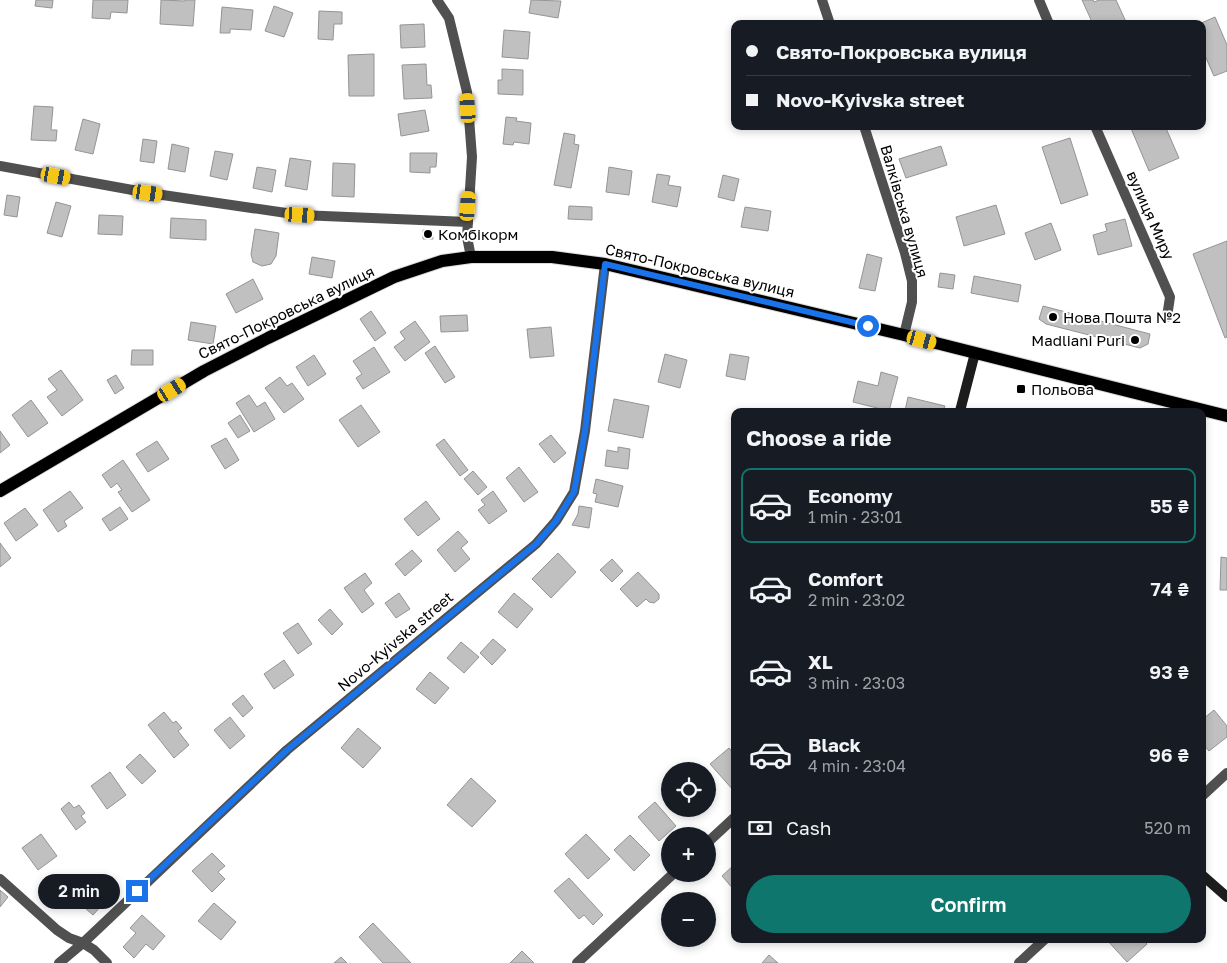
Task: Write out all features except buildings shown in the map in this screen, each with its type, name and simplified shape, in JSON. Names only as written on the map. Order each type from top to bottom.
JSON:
[{"type":"main road","name":"Свято-Покровська вулиця","points":[[0,491],[204,371],[268,338],[394,277],[442,261],[471,257],[552,257],[605,264],[904,335],[1195,408]]},
{"type":"main road","name":"Свято-Покровська вулиця","points":[[1206,411],[1227,416]]},
{"type":"street","points":[[437,0],[449,18],[467,92],[472,157],[467,237],[471,257]]},
{"type":"street","points":[[822,0],[829,20]]},
{"type":"street","points":[[1039,0],[1048,20]]},
{"type":"street","name":"Валківська вулиця","points":[[865,130],[905,253],[912,281],[912,302],[904,335]]},
{"type":"street","name":"вулиця Миру","points":[[1097,130],[1170,297],[1167,317]]},
{"type":"street","points":[[0,166],[148,193],[300,215],[468,222]]},
{"type":"street","name":"Novo-Kyivska street","points":[[59,963],[83,943],[287,750],[536,544],[556,521],[574,492],[584,440],[605,264]]},
{"type":"street","points":[[961,408],[975,353]]},
{"type":"street","points":[[1206,792],[1227,774]]},
{"type":"street","points":[[716,834],[731,820]]},
{"type":"street","points":[[0,879],[57,930],[94,950],[107,963]]},
{"type":"street","points":[[1206,879],[1227,897]]},
{"type":"street","points":[[577,963],[664,882]]},
{"type":"street","points":[[1019,963],[1041,943]]},
{"type":"place","name":"Комбікорм","points":[[428,234]]},
{"type":"place","name":"Нова Пошта №2","points":[[1053,317]]},
{"type":"place","name":"Madliani Puri","points":[[1135,340]]},
{"type":"place","name":"Польова","points":[[1021,389]]},
{"type":"route","points":[[137,891],[287,750],[536,544],[556,521],[574,492],[585,431],[605,264],[868,326]]}]
